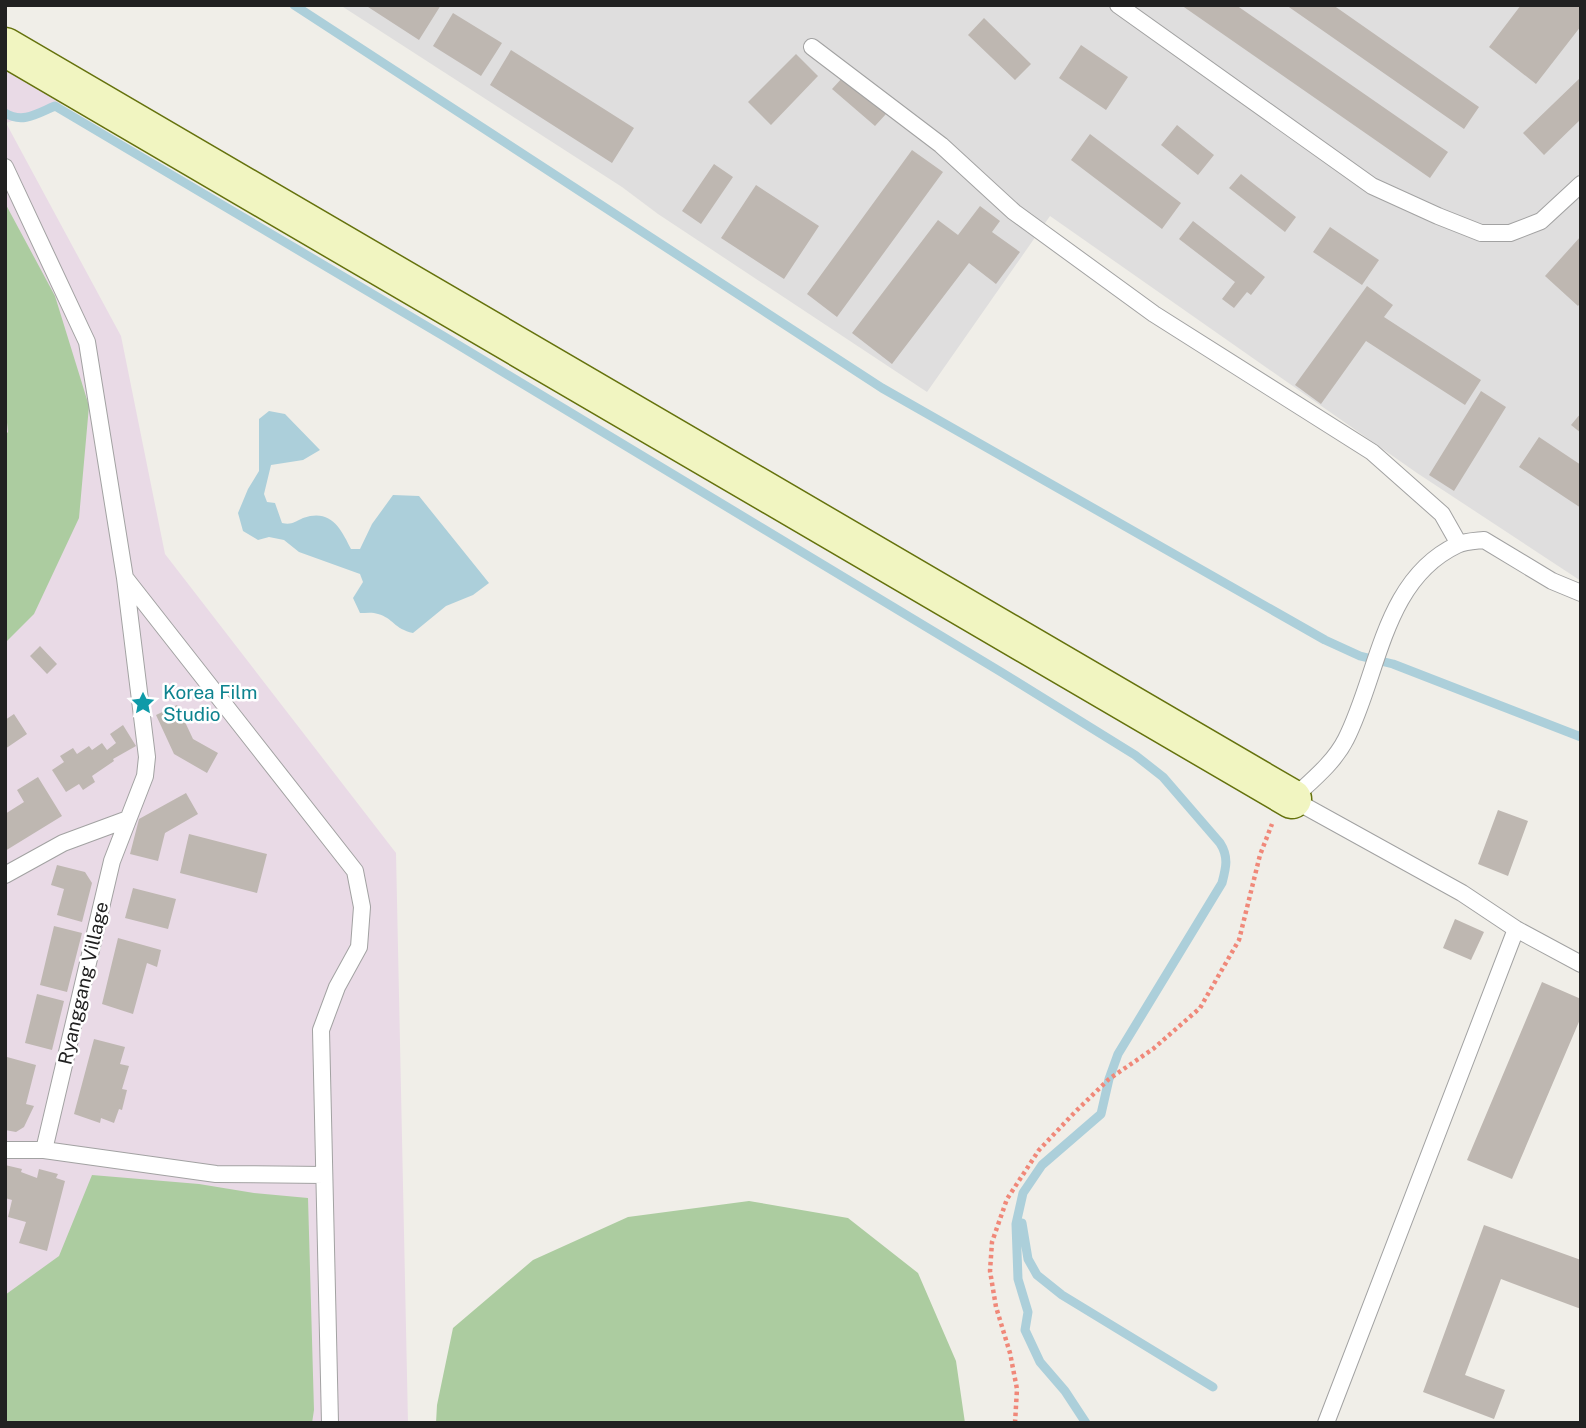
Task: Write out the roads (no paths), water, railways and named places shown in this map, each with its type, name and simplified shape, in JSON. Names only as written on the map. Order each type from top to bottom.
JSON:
[{"type":"main road","points":[[5,47],[1292,799]]},
{"type":"lane","points":[[1118,5],[1372,186],[1448,221],[1481,233],[1510,233],[1541,221],[1581,184]]},
{"type":"lane","points":[[812,47],[942,145],[1014,212],[1154,314],[1372,453],[1442,514],[1458,544]]},
{"type":"lane","name":"Ryanggang Village","points":[[5,167],[87,342],[125,578],[147,757],[145,776],[112,861],[44,1150]]},
{"type":"lane","points":[[1581,593],[1552,581],[1484,540],[1458,544],[1428,565],[1406,587],[1383,639],[1345,741],[1321,773],[1292,799],[1462,893],[1516,929],[1581,964]]},
{"type":"lane","points":[[125,578],[355,871],[362,907],[359,947],[337,987],[321,1030],[330,1423]]},
{"type":"lane","points":[[5,875],[63,843],[128,819]]},
{"type":"lane","points":[[1326,1423],[1516,929]]},
{"type":"lane","points":[[5,1150],[44,1150],[216,1174],[324,1175]]},
{"type":"water","points":[[269,411],[285,414],[320,450],[303,460],[271,465],[264,494],[267,502],[275,503],[282,523],[313,516],[328,518],[339,528],[351,549],[360,549],[372,524],[393,495],[419,496],[489,583],[473,595],[446,606],[413,633],[383,616],[360,613],[353,598],[363,582],[360,574],[299,552],[284,540],[269,537],[258,540],[243,531],[238,513],[259,471],[259,419]]},
{"type":"waterway","points":[[294,5],[882,388],[1325,640],[1360,656],[1393,664],[1581,737]]},
{"type":"waterway","points":[[5,113],[18,118],[55,106],[445,337],[1135,755],[1163,777],[1220,843],[1226,858],[1222,883],[1118,1054],[1101,1114],[1042,1165],[1023,1193],[1016,1224],[1018,1279],[1028,1312],[1025,1330],[1040,1362],[1065,1391],[1086,1423]]},
{"type":"waterway","points":[[1022,1223],[1028,1259],[1037,1275],[1062,1295],[1213,1387]]},
{"type":"place","name":"Korea Film Studio","points":[[143,703]]}]
